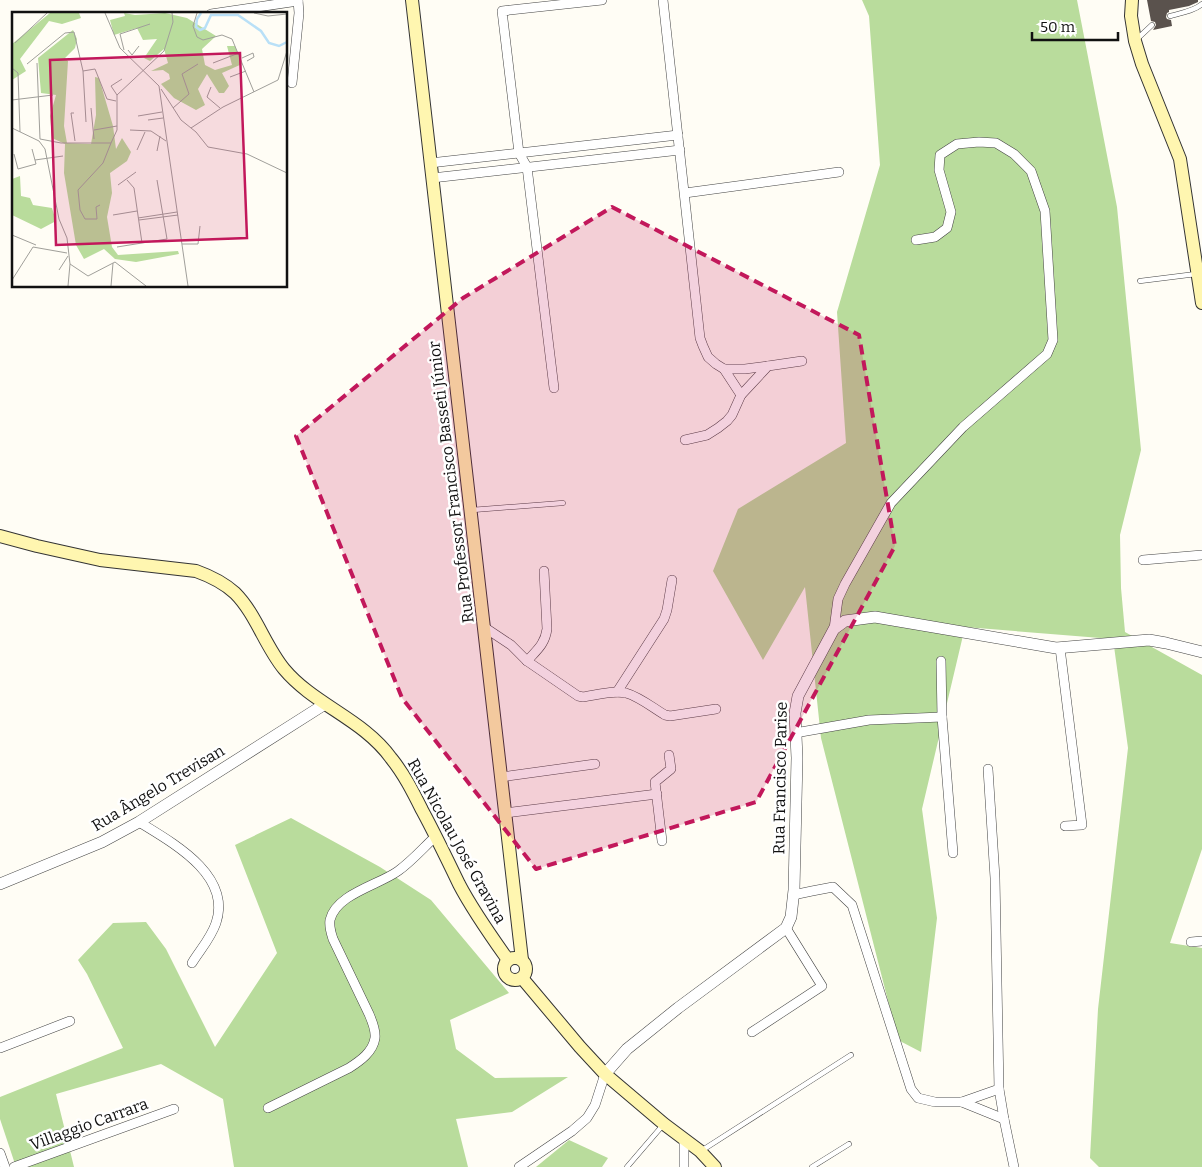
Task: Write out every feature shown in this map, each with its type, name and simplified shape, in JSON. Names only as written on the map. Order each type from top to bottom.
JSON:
[{"type":"main road","name":"Rua Professor Francisco Basseti Júnior","points":[[412,0],[522,960]]},
{"type":"main road","points":[[1132,0],[1131,16],[1135,41],[1142,64],[1180,159],[1202,298]]},
{"type":"main road","name":"Rua Nicolau José Gravina","points":[[0,536],[93,559],[196,571],[210,576],[234,593],[250,613],[276,658],[296,681],[325,704],[368,733],[391,756],[409,785],[469,901],[508,960]]},
{"type":"main road","points":[[515,958],[522,960],[526,969],[522,978],[515,980],[508,977],[504,967],[508,960],[515,958]]},
{"type":"main road","points":[[522,978],[605,1074],[664,1124],[700,1151],[715,1167]]},
{"type":"street","points":[[554,388],[527,167],[519,153],[502,11],[602,0]]},
{"type":"street","points":[[663,0],[700,338],[708,356],[724,369],[741,395]]},
{"type":"street","points":[[224,12],[298,1],[299,12],[292,83]]},
{"type":"street","points":[[430,163],[678,135]]},
{"type":"street","points":[[834,629],[838,599],[891,503],[963,427],[1047,354],[1053,340],[1045,211],[1031,171],[1014,154],[996,144],[979,142],[957,144],[940,155],[939,170],[951,212],[947,228],[935,237],[916,240]]},
{"type":"street","points":[[432,178],[680,150]]},
{"type":"street","points":[[684,193],[839,172]]},
{"type":"street","points":[[724,369],[745,369],[802,361]]},
{"type":"street","points":[[685,440],[707,435],[727,421],[741,395],[768,366]]},
{"type":"street","points":[[1143,560],[1202,555]]},
{"type":"street","points":[[527,661],[544,644],[546,637],[544,571]]},
{"type":"street","points":[[617,692],[664,619],[672,580]]},
{"type":"street","points":[[834,629],[845,621],[875,617],[1056,648],[1149,640],[1202,652]]},
{"type":"street","points":[[484,628],[511,645],[527,661],[578,696],[583,697],[617,692],[626,693],[670,716],[716,709]]},
{"type":"street","name":"Rua Francisco Parise","points":[[786,928],[791,916],[793,896],[796,767],[795,712],[798,696],[834,629]]},
{"type":"street","points":[[1060,648],[1082,825],[1066,826]]},
{"type":"street","points":[[941,661],[942,716],[953,853]]},
{"type":"street","name":"Rua Ângelo Trevisan","points":[[0,884],[94,846],[139,822],[325,704]]},
{"type":"street","points":[[796,733],[869,720],[942,716]]},
{"type":"street","points":[[662,841],[655,782],[671,769],[669,756]]},
{"type":"street","points":[[501,777],[595,764]]},
{"type":"street","points":[[988,769],[995,878],[999,1089],[1014,1167]]},
{"type":"street","points":[[505,813],[657,794]]},
{"type":"street","points":[[139,822],[185,852],[200,865],[212,882],[219,910],[216,924],[192,962]]},
{"type":"street","points":[[268,1108],[349,1068],[361,1061],[371,1050],[375,1038],[374,1027],[333,939],[330,930],[330,920],[341,903],[397,872],[436,836]]},
{"type":"street","points":[[793,896],[812,890],[833,887],[852,905],[911,1089],[918,1098],[935,1102],[962,1102],[999,1089]]},
{"type":"street","points":[[519,1167],[586,1118],[594,1104],[605,1074],[627,1049],[678,1008],[786,928],[822,986],[752,1032]]},
{"type":"street","points":[[1191,942],[1202,941]]},
{"type":"street","points":[[0,1048],[70,1021]]},
{"type":"street","points":[[962,1102],[1004,1119]]},
{"type":"street","name":"Villaggio Carrara","points":[[14,1167],[174,1110]]},
{"type":"street","points":[[684,1139],[684,1167]]},
{"type":"street","points":[[0,1153],[5,1167]]},
{"type":"lane","points":[[1170,16],[1188,11],[1202,4]]},
{"type":"lane","points":[[1135,41],[1152,25]]},
{"type":"lane","points":[[1140,281],[1198,274]]},
{"type":"lane","points":[[470,511],[563,503]]},
{"type":"lane","points":[[700,1151],[851,1055]]},
{"type":"lane","points":[[627,1167],[664,1124]]},
{"type":"lane","points":[[812,1167],[849,1144]]},
{"type":"highlighted area","points":[[612,207],[859,335],[895,546],[756,802],[536,869],[402,698],[296,436],[463,298]]},
{"type":"green space","points":[[862,0],[1077,0],[1117,207],[1141,450],[1120,535],[1121,588],[1125,632],[1202,675],[1202,849],[1170,943],[1202,948],[1202,1167],[1099,1167],[1090,1158],[1098,1009],[1128,748],[1113,639],[965,627],[922,809],[937,918],[921,1052],[898,1040],[821,738],[805,587],[763,660],[713,571],[738,509],[846,443],[837,312],[880,165],[869,16]]},
{"type":"green space","points":[[291,818],[380,867],[431,900],[509,993],[450,1020],[456,1049],[495,1078],[568,1077],[512,1112],[456,1119],[468,1167],[234,1167],[223,1099],[161,1064],[56,1094],[74,1167],[16,1167],[0,1119],[0,1097],[123,1048],[87,974],[78,960],[113,923],[146,922],[166,949],[215,1047],[277,953],[235,845]]},
{"type":"green space","points":[[569,1140],[608,1158],[602,1167],[536,1167]]},
{"type":"building","points":[[1147,0],[1198,0],[1198,2],[1169,10],[1166,17],[1171,20],[1172,26],[1153,30],[1156,25],[1155,22],[1151,21]]}]
